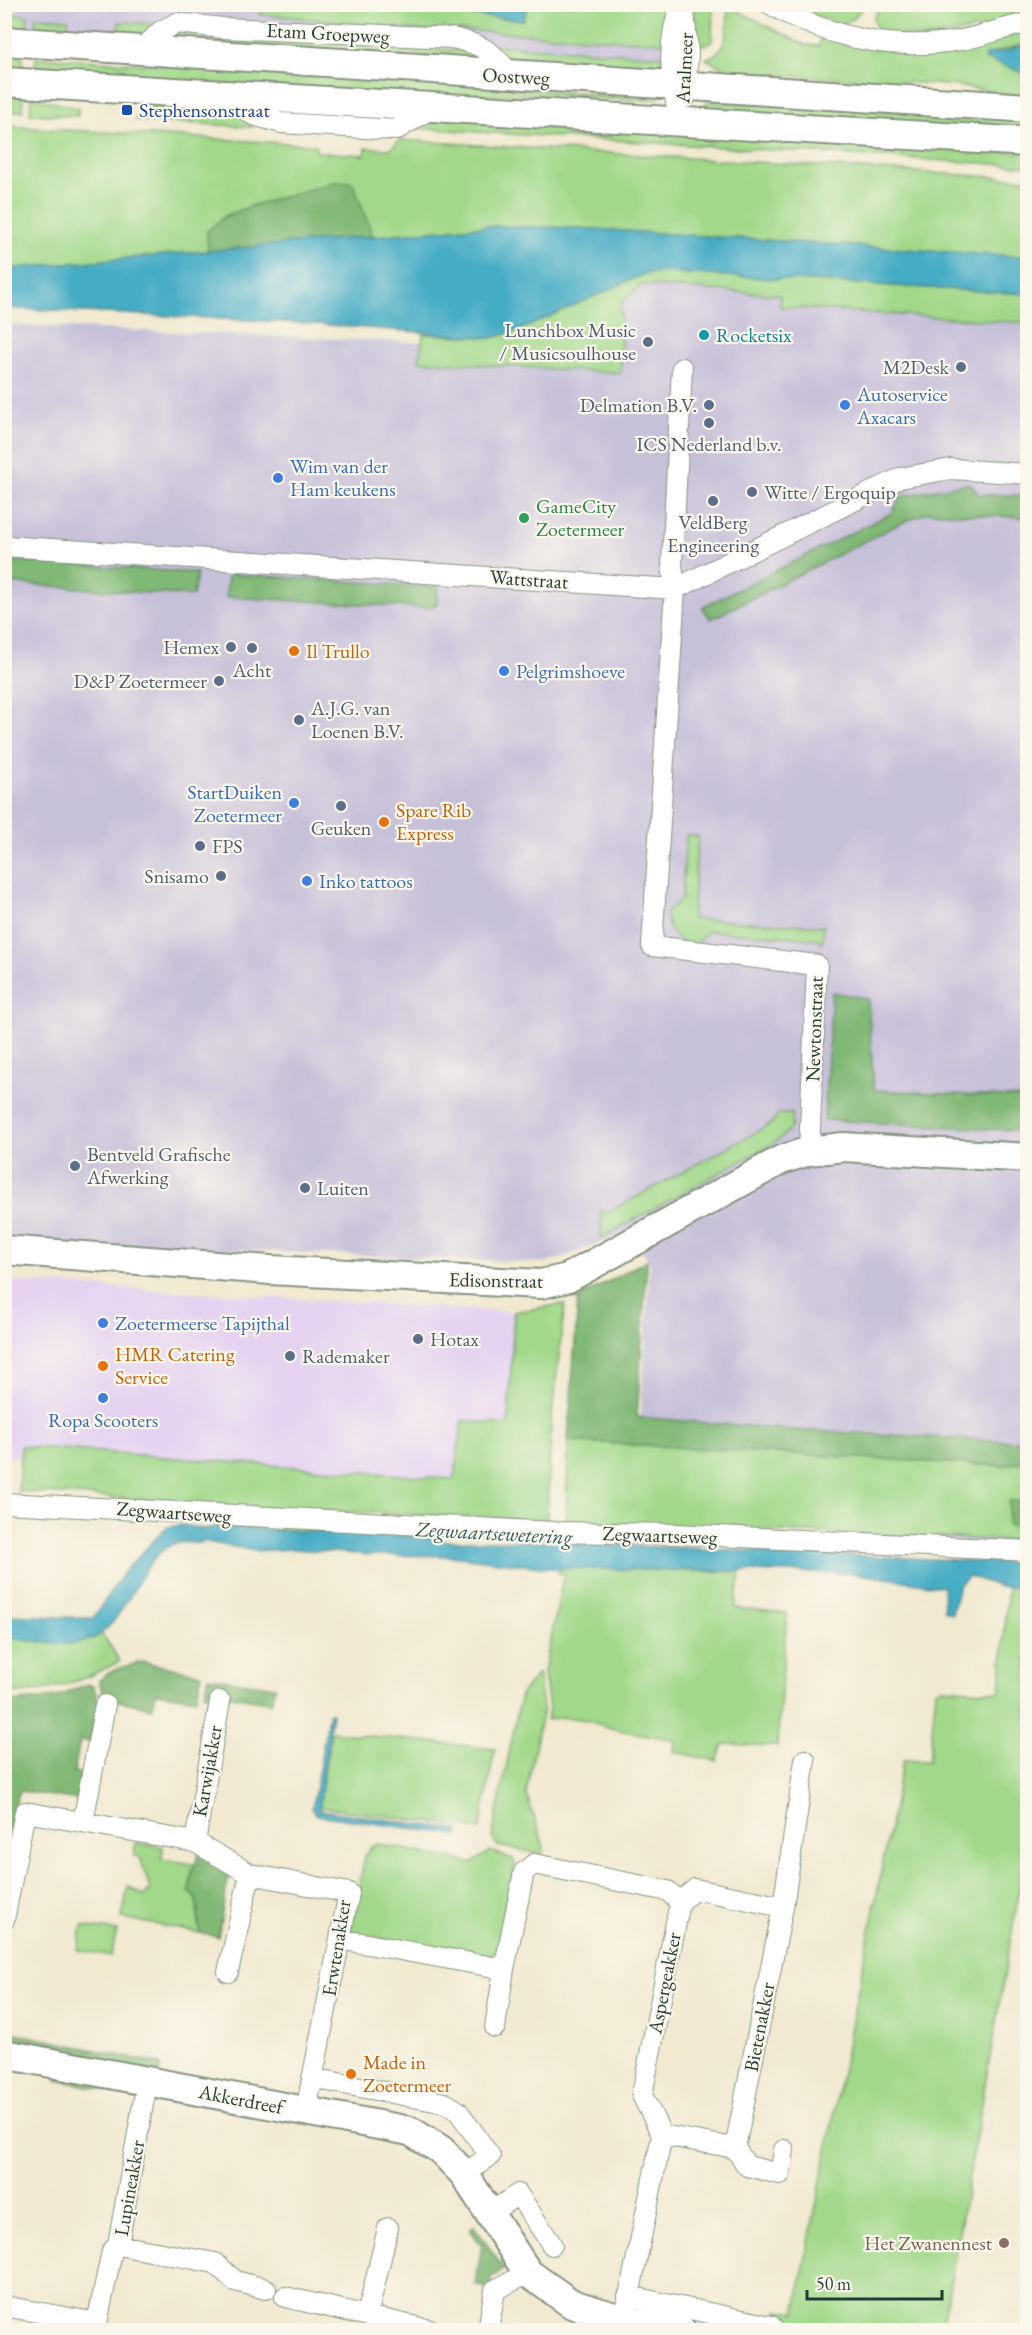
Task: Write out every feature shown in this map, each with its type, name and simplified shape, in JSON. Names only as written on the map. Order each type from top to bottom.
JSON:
[{"type":"main road","name":"Oostweg","points":[[4,41],[1028,108]]},
{"type":"main road","name":"Oostweg","points":[[4,82],[1028,142]]},
{"type":"main road","name":"Edisonstraat","points":[[4,1250],[270,1270],[540,1284],[568,1278],[781,1160],[809,1150],[843,1147],[1028,1158]]},
{"type":"main road","name":"Akkerdreef","points":[[4,2055],[410,2131],[441,2150],[464,2174],[528,2273],[572,2304],[626,2308],[681,2331]]},
{"type":"street","name":"Aralmeer","points":[[680,121],[679,84],[687,23],[683,4]]},
{"type":"street","points":[[770,4],[819,28],[891,45],[928,45],[962,40],[1028,23]]},
{"type":"street","name":"Oostweg","points":[[224,96],[253,115],[281,123],[396,130],[432,108]]},
{"type":"street","points":[[675,589],[672,565],[682,368]]},
{"type":"street","name":"Wattstraat","points":[[4,546],[675,589],[900,478],[951,469],[1028,474]]},
{"type":"street","name":"Newtonstraat","points":[[675,589],[652,946],[817,965],[809,1150]]},
{"type":"street","name":"Zegwaartseweg","points":[[4,1503],[544,1532],[677,1534],[1028,1551]]},
{"type":"street","name":"Karwijakker","points":[[195,1842],[220,1701]]},
{"type":"street","points":[[83,1822],[105,1705]]},
{"type":"street","name":"Bietenakker","points":[[735,2148],[783,1907],[805,1760]]},
{"type":"street","name":"Erwtenakker","points":[[12,1839],[26,1812],[195,1842],[250,1874],[349,1893],[312,2078],[309,2095],[310,2112]]},
{"type":"street","points":[[4,1920],[12,1839]]},
{"type":"street","points":[[495,2027],[504,1969],[524,1872],[534,1864],[668,1891],[680,1902],[694,1889],[783,1907]]},
{"type":"street","points":[[228,1972],[250,1874]]},
{"type":"street","name":"Aspergeakker","points":[[662,2135],[642,2095],[680,1902]]},
{"type":"street","points":[[340,1939],[504,1969]]},
{"type":"street","points":[[312,2078],[445,2103],[458,2111],[490,2156],[464,2174]]},
{"type":"street","name":"Lupineakker","points":[[147,2082],[118,2245],[215,2263],[235,2281],[266,2289]]},
{"type":"street","points":[[626,2308],[662,2135],[735,2148],[747,2166],[780,2174],[784,2150]]},
{"type":"street","points":[[490,2214],[518,2194],[552,2245]]},
{"type":"street","points":[[367,2316],[388,2228]]},
{"type":"street","points":[[4,2306],[98,2323],[112,2251],[118,2245]]},
{"type":"street","points":[[488,2331],[495,2290],[528,2273]]},
{"type":"street","points":[[285,2297],[430,2331]]},
{"type":"street","name":"Akkerdreef","points":[[626,2308],[771,2326],[773,2331]]},
{"type":"shaded area","points":[[12,5],[668,5],[664,56],[29,30]]},
{"type":"shaded area","points":[[641,285],[1027,304],[1027,1546],[634,1523],[650,1263],[630,1232],[546,1263],[239,1250],[199,1255],[94,1248],[5,1235],[5,325],[620,351],[621,303]]},
{"type":"shaded area","points":[[4,1281],[514,1312],[508,1426],[454,1479],[21,1446],[20,1457],[5,1457]]},
{"type":"green space","points":[[352,4],[523,20],[528,5],[672,5],[668,43],[458,30],[457,34],[259,14],[263,5]]},
{"type":"green space","points":[[693,5],[713,5],[712,41],[706,45],[697,44]]},
{"type":"green space","points":[[728,5],[738,5],[736,10],[805,45],[819,46],[822,36],[854,45],[1027,30],[1027,43],[985,55],[986,59],[1027,74],[1027,97],[951,85],[730,72],[706,59],[720,50],[724,44]]},
{"type":"green space","points":[[791,5],[865,5],[854,18],[842,26]]},
{"type":"green space","points":[[882,5],[1027,5],[1027,16],[989,27],[923,38],[877,32],[873,18]]},
{"type":"green space","points":[[5,11],[28,17],[26,36],[5,31]]},
{"type":"green space","points":[[36,17],[68,19],[68,26],[35,32]]},
{"type":"green space","points":[[119,22],[162,24],[145,36],[118,35]]},
{"type":"green space","points":[[176,34],[465,51],[486,59],[158,44]]},
{"type":"green space","points":[[493,45],[665,56],[657,67],[648,73],[519,65],[494,49]]},
{"type":"green space","points":[[5,56],[23,56],[23,71],[5,70]]},
{"type":"green space","points":[[36,57],[661,98],[644,101],[530,94],[438,98],[34,73]]},
{"type":"green space","points":[[23,93],[23,111],[5,112],[5,94]]},
{"type":"green space","points":[[31,97],[78,108],[78,116],[30,114]]},
{"type":"green space","points":[[179,101],[224,107],[254,124],[252,127],[136,120],[140,107]]},
{"type":"green space","points":[[708,101],[1027,118],[1027,135],[705,109],[704,106]]},
{"type":"green space","points":[[435,116],[1027,153],[1027,166],[415,128]]},
{"type":"green space","points":[[4,126],[316,145],[316,152],[365,155],[366,148],[390,149],[400,140],[1027,179],[1027,257],[578,228],[488,226],[5,269]]},
{"type":"green space","points":[[338,181],[353,183],[373,236],[208,251],[207,231],[225,216],[251,206]]},
{"type":"green space","points":[[662,272],[1027,294],[1027,323],[780,307],[780,295],[641,285],[621,303],[621,373],[419,361],[423,334],[492,338],[644,274]]},
{"type":"green space","points":[[970,483],[978,494],[1027,496],[1027,518],[928,512],[899,524],[711,619],[702,607],[892,513],[901,496]]},
{"type":"green space","points":[[4,560],[197,573],[193,596],[5,583]]},
{"type":"green space","points":[[228,574],[438,587],[437,604],[429,608],[226,597]]},
{"type":"green space","points":[[686,835],[698,836],[692,919],[824,926],[822,942],[818,939],[708,931],[695,945],[678,939],[668,926],[666,913],[682,898]]},
{"type":"green space","points":[[832,992],[868,999],[874,1090],[1027,1098],[1027,1131],[824,1120]]},
{"type":"green space","points":[[778,1114],[793,1114],[791,1128],[779,1140],[601,1238],[601,1210],[607,1213],[771,1124]]},
{"type":"green space","points":[[647,1260],[637,1417],[793,1430],[1027,1442],[1027,1461],[1001,1466],[568,1441],[578,1298]]},
{"type":"green space","points":[[565,1304],[551,1423],[547,1520],[280,1509],[18,1491],[21,1446],[454,1479],[462,1420],[508,1425],[514,1312]]},
{"type":"green space","points":[[568,1441],[1001,1466],[1027,1461],[1027,1541],[566,1522]]},
{"type":"green space","points":[[1009,1501],[1027,1502],[1027,1525],[1008,1525]]},
{"type":"green space","points":[[219,1522],[432,1533],[437,1541],[427,1537],[217,1527]]},
{"type":"green space","points":[[559,1568],[740,1572],[735,1608],[787,1613],[777,1746],[723,1744],[717,1761],[674,1752],[675,1740],[615,1729],[574,1718],[547,1720],[549,1709],[544,1672],[564,1574],[558,1573]]},
{"type":"green space","points":[[1008,1587],[1027,1588],[1027,1846],[942,2330],[789,2330],[778,2310],[795,2313],[903,1760],[929,1761],[936,1690],[940,1688],[1000,1692]]},
{"type":"green space","points":[[102,1634],[120,1661],[92,1675],[50,1689],[5,1693],[4,1638],[77,1643]]},
{"type":"green space","points":[[144,1662],[202,1674],[196,1699],[156,1693],[153,1708],[105,1698],[99,1681],[103,1677],[120,1668]]},
{"type":"green space","points":[[538,1674],[543,1708],[526,1793],[544,1847],[543,1854],[498,1846],[492,1837],[521,1694]]},
{"type":"green space","points":[[208,1677],[275,1687],[271,1703],[222,1694],[221,1698],[205,1695]]},
{"type":"green space","points":[[87,1684],[93,1686],[98,1699],[90,1742],[80,1740],[74,1772],[84,1775],[78,1800],[21,1791],[17,1797],[11,1830],[5,1829],[4,1741],[8,1724],[5,1723],[4,1703],[56,1697]]},
{"type":"green space","points":[[331,1732],[495,1749],[480,1829],[321,1807],[319,1803]]},
{"type":"green space","points":[[136,1843],[163,1847],[162,1859],[197,1865],[200,1933],[122,1918],[128,1886],[144,1896],[150,1889],[140,1857],[134,1856]]},
{"type":"green space","points":[[378,1844],[472,1863],[490,1851],[513,1859],[515,1864],[497,1953],[490,1956],[350,1933],[365,1856],[371,1847]]},
{"type":"green space","points":[[199,1855],[216,1859],[222,1871],[228,1869],[229,1872],[218,1937],[200,1933],[196,1898],[189,1892],[192,1871]]},
{"type":"green space","points":[[82,1926],[117,1931],[111,1956],[78,1950]]},
{"type":"green space","points":[[5,2031],[161,2064],[159,2075],[5,2045]]},
{"type":"green space","points":[[59,2072],[135,2088],[134,2095],[57,2080]]},
{"type":"green space","points":[[474,2226],[504,2269],[489,2279],[495,2288],[493,2289],[475,2285],[482,2247],[470,2229]]},
{"type":"water","points":[[528,4],[523,20],[352,5]]},
{"type":"water","points":[[1027,43],[1027,74],[985,59],[985,55],[1010,50]]},
{"type":"water","points":[[488,226],[578,228],[1027,257],[1027,294],[662,272],[644,274],[522,329],[493,338],[303,323],[5,308],[5,269]]},
{"type":"water","points":[[183,1525],[203,1529],[217,1527],[427,1537],[437,1541],[524,1541],[1027,1563],[1027,1588],[1000,1587],[969,1576],[959,1585],[952,1614],[944,1611],[943,1587],[853,1573],[547,1568],[450,1556],[370,1555],[293,1549],[255,1551],[202,1541],[201,1543],[178,1543],[165,1548],[144,1573],[113,1621],[101,1634],[87,1641],[58,1644],[5,1638],[5,1615],[93,1618],[125,1571],[163,1530]]},
{"type":"water","points":[[329,1712],[332,1713],[319,1810],[459,1830],[458,1835],[316,1815],[312,1809]]},
{"type":"place","name":"Stephensonstraat","points":[[127,110]]},
{"type":"place","name":"Rocketsix","points":[[704,335]]},
{"type":"place","name":"Lunchbox Music / Musicsoulhouse","points":[[648,342]]},
{"type":"place","name":"M2Desk","points":[[961,367]]},
{"type":"place","name":"Delmation B.V.","points":[[709,405]]},
{"type":"place","name":"Autoservice Axacars","points":[[845,405]]},
{"type":"place","name":"ICS Nederland b.v.","points":[[709,423]]},
{"type":"place","name":"Wim van der Ham keukens","points":[[278,478]]},
{"type":"place","name":"Witte / Ergoquip","points":[[752,492]]},
{"type":"place","name":"VeldBerg Engineering","points":[[713,501]]},
{"type":"place","name":"GameCity Zoetermeer","points":[[524,518]]},
{"type":"place","name":"Hemex","points":[[231,647]]},
{"type":"place","name":"Acht","points":[[252,648]]},
{"type":"place","name":"Il Trullo","points":[[294,651]]},
{"type":"place","name":"Pelgrimshoeve","points":[[504,671]]},
{"type":"place","name":"D&P Zoetermeer","points":[[219,681]]},
{"type":"place","name":"A.J.G. van Loenen B.V.","points":[[299,720]]},
{"type":"place","name":"StartDuiken Zoetermeer","points":[[294,803]]},
{"type":"place","name":"Geuken","points":[[341,806]]},
{"type":"place","name":"Spare Rib Express","points":[[384,822]]},
{"type":"place","name":"FPS","points":[[200,846]]},
{"type":"place","name":"Snisamo","points":[[221,876]]},
{"type":"place","name":"Inko tattoos","points":[[307,881]]},
{"type":"place","name":"Bentveld Grafische Afwerking","points":[[75,1166]]},
{"type":"place","name":"Luiten","points":[[305,1188]]},
{"type":"place","name":"Zoetermeerse Tapijthal","points":[[103,1323]]},
{"type":"place","name":"Hotax","points":[[418,1339]]},
{"type":"place","name":"Rademaker","points":[[290,1356]]},
{"type":"place","name":"HMR Catering Service","points":[[103,1366]]},
{"type":"place","name":"Ropa Scooters","points":[[103,1398]]},
{"type":"place","name":"Made in Zoetermeer","points":[[351,2074]]},
{"type":"place","name":"Het Zwanennest","points":[[1004,2243]]},
{"type":"water label","name":"Zegwaartsewetering","points":[[494,1533]]}]
